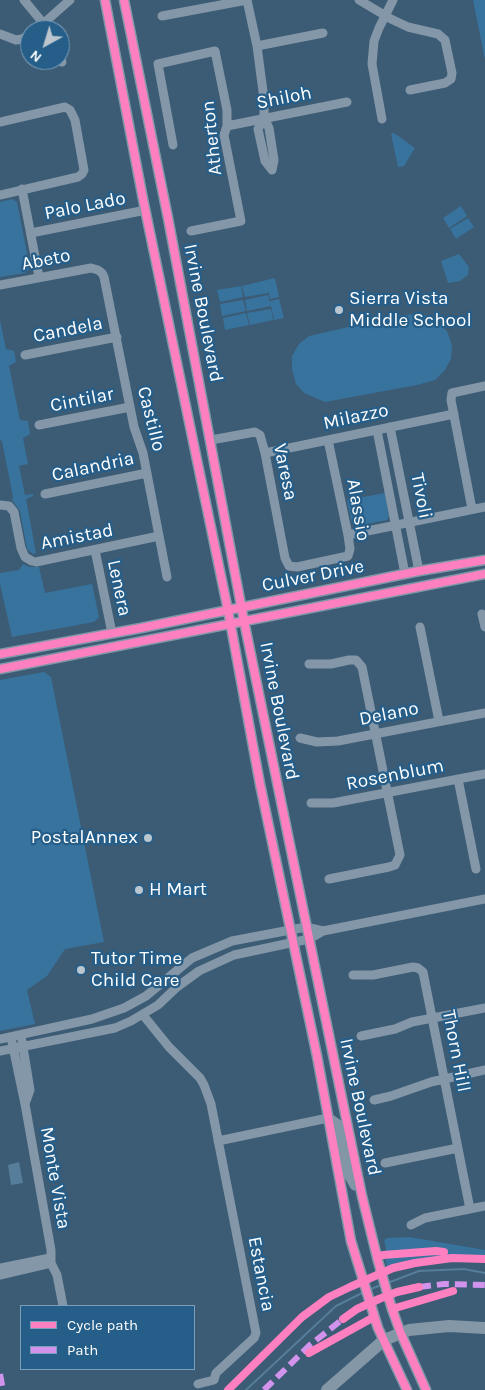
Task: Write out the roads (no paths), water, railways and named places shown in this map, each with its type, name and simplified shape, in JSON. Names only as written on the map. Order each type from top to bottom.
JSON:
[{"type":"highway","points":[[327,1390],[384,1340],[413,1329],[449,1326],[485,1328]]},
{"type":"main road","name":"Irvine Boulevard","points":[[105,0],[228,610],[260,784],[291,930],[351,1241],[372,1313],[407,1390]]},
{"type":"main road","name":"Irvine Boulevard","points":[[124,0],[244,621],[360,1189],[391,1305],[401,1334],[426,1390]]},
{"type":"main road","name":"Culver Drive","points":[[0,654],[419,571],[485,560]]},
{"type":"main road","name":"Culver Drive","points":[[0,668],[485,574]]},
{"type":"main road","points":[[328,1118],[336,1121],[338,1125],[350,1176],[354,1184],[360,1189]]},
{"type":"street","points":[[24,0],[41,20]]},
{"type":"street","points":[[47,20],[70,0]]},
{"type":"street","points":[[162,16],[247,0],[257,46],[264,99],[264,118],[269,128],[274,160],[272,170],[265,161],[258,129],[264,118]]},
{"type":"street","points":[[359,0],[408,27],[438,34],[445,40],[452,73],[450,79],[445,83],[410,90]]},
{"type":"street","points":[[382,119],[372,64],[374,41],[393,0]]},
{"type":"street","points":[[257,46],[323,33]]},
{"type":"street","points":[[0,34],[16,40],[20,39]]},
{"type":"street","name":"Atherton","points":[[173,145],[158,64],[215,51],[227,110],[227,126],[224,135],[241,221],[192,231]]},
{"type":"street","name":"Shiloh","points":[[227,126],[347,102]]},
{"type":"street","points":[[0,122],[64,107],[70,110],[75,120],[84,170],[78,177],[0,194]]},
{"type":"street","points":[[22,189],[39,277]]},
{"type":"street","name":"Palo Lado","points":[[30,234],[146,210]]},
{"type":"street","name":"Abeto","points":[[0,285],[90,268],[98,270]]},
{"type":"street","name":"Castillo","points":[[98,270],[104,277],[130,407],[147,473],[167,578]]},
{"type":"street","name":"Candela","points":[[25,354],[116,336]]},
{"type":"street","points":[[472,509],[451,400],[452,393],[485,386]]},
{"type":"street","name":"Cintilar","points":[[39,425],[130,407]]},
{"type":"street","name":"Milazzo","points":[[265,453],[454,414]]},
{"type":"street","name":"Tivoli","points":[[390,427],[419,571]]},
{"type":"street","name":"Tivoli","points":[[377,430],[405,574]]},
{"type":"street","name":"Varesa","points":[[210,440],[255,432],[260,436],[285,558],[289,566]]},
{"type":"street","name":"Alassio","points":[[289,566],[297,567],[348,556],[350,549],[348,535],[328,440]]},
{"type":"street","name":"Calandria","points":[[45,494],[147,473]]},
{"type":"street","name":"Amistad","points":[[5,505],[14,512],[21,548],[25,557],[36,562],[159,536]]},
{"type":"street","points":[[348,535],[485,507]]},
{"type":"street","name":"Lenera","points":[[95,550],[112,633]]},
{"type":"street","points":[[482,614],[485,627]]},
{"type":"street","points":[[420,627],[439,722]]},
{"type":"street","points":[[309,664],[331,664],[349,660],[356,660],[360,663],[364,673],[400,855],[395,865],[329,880]]},
{"type":"street","name":"Delano","points":[[300,738],[325,742],[485,713]]},
{"type":"street","name":"Rosenblum","points":[[311,803],[333,803],[485,774]]},
{"type":"street","points":[[458,779],[476,869]]},
{"type":"street","points":[[0,1039],[92,1019],[124,1008],[146,996],[192,958],[232,941],[291,930],[307,933],[323,931],[485,899]]},
{"type":"street","points":[[0,1051],[115,1028],[143,1015],[158,1005],[177,987],[199,971],[234,955],[293,942],[307,933]]},
{"type":"street","name":"Thorn Hill","points":[[352,975],[373,975],[413,967],[423,972],[470,1209]]},
{"type":"street","points":[[361,1036],[395,1029],[412,1022],[485,1008]]},
{"type":"street","name":"Estancia","points":[[143,1015],[170,1047],[193,1070],[204,1085],[211,1104],[256,1333],[254,1338],[216,1373],[214,1380],[198,1384]]},
{"type":"street","name":"Monte Vista","points":[[18,1047],[21,1035]]},
{"type":"street","name":"Monte Vista","points":[[11,1037],[18,1047],[30,1090],[25,1104],[52,1250],[51,1261],[57,1275],[63,1305]]},
{"type":"street","points":[[374,1100],[418,1085],[485,1070]]},
{"type":"street","points":[[218,1141],[328,1118]]},
{"type":"street","points":[[385,1163],[458,1148]]},
{"type":"street","points":[[411,1225],[424,1218],[485,1206]]},
{"type":"street","points":[[0,1275],[51,1261]]},
{"type":"street","name":"Monte Vista","points":[[0,1268],[51,1261]]},
{"type":"waterway","points":[[390,1282],[419,1271],[464,1269],[485,1273]]},
{"type":"waterway","points":[[371,1289],[381,1285]]},
{"type":"waterway","points":[[246,1390],[336,1306],[362,1293]]},
{"type":"place","name":"Sierra Vista Middle School","points":[[339,310]]},
{"type":"place","name":"PostalAnnex","points":[[148,838]]},
{"type":"place","name":"H Mart","points":[[139,890]]},
{"type":"place","name":"Tutor Time Child Care","points":[[81,970]]}]
